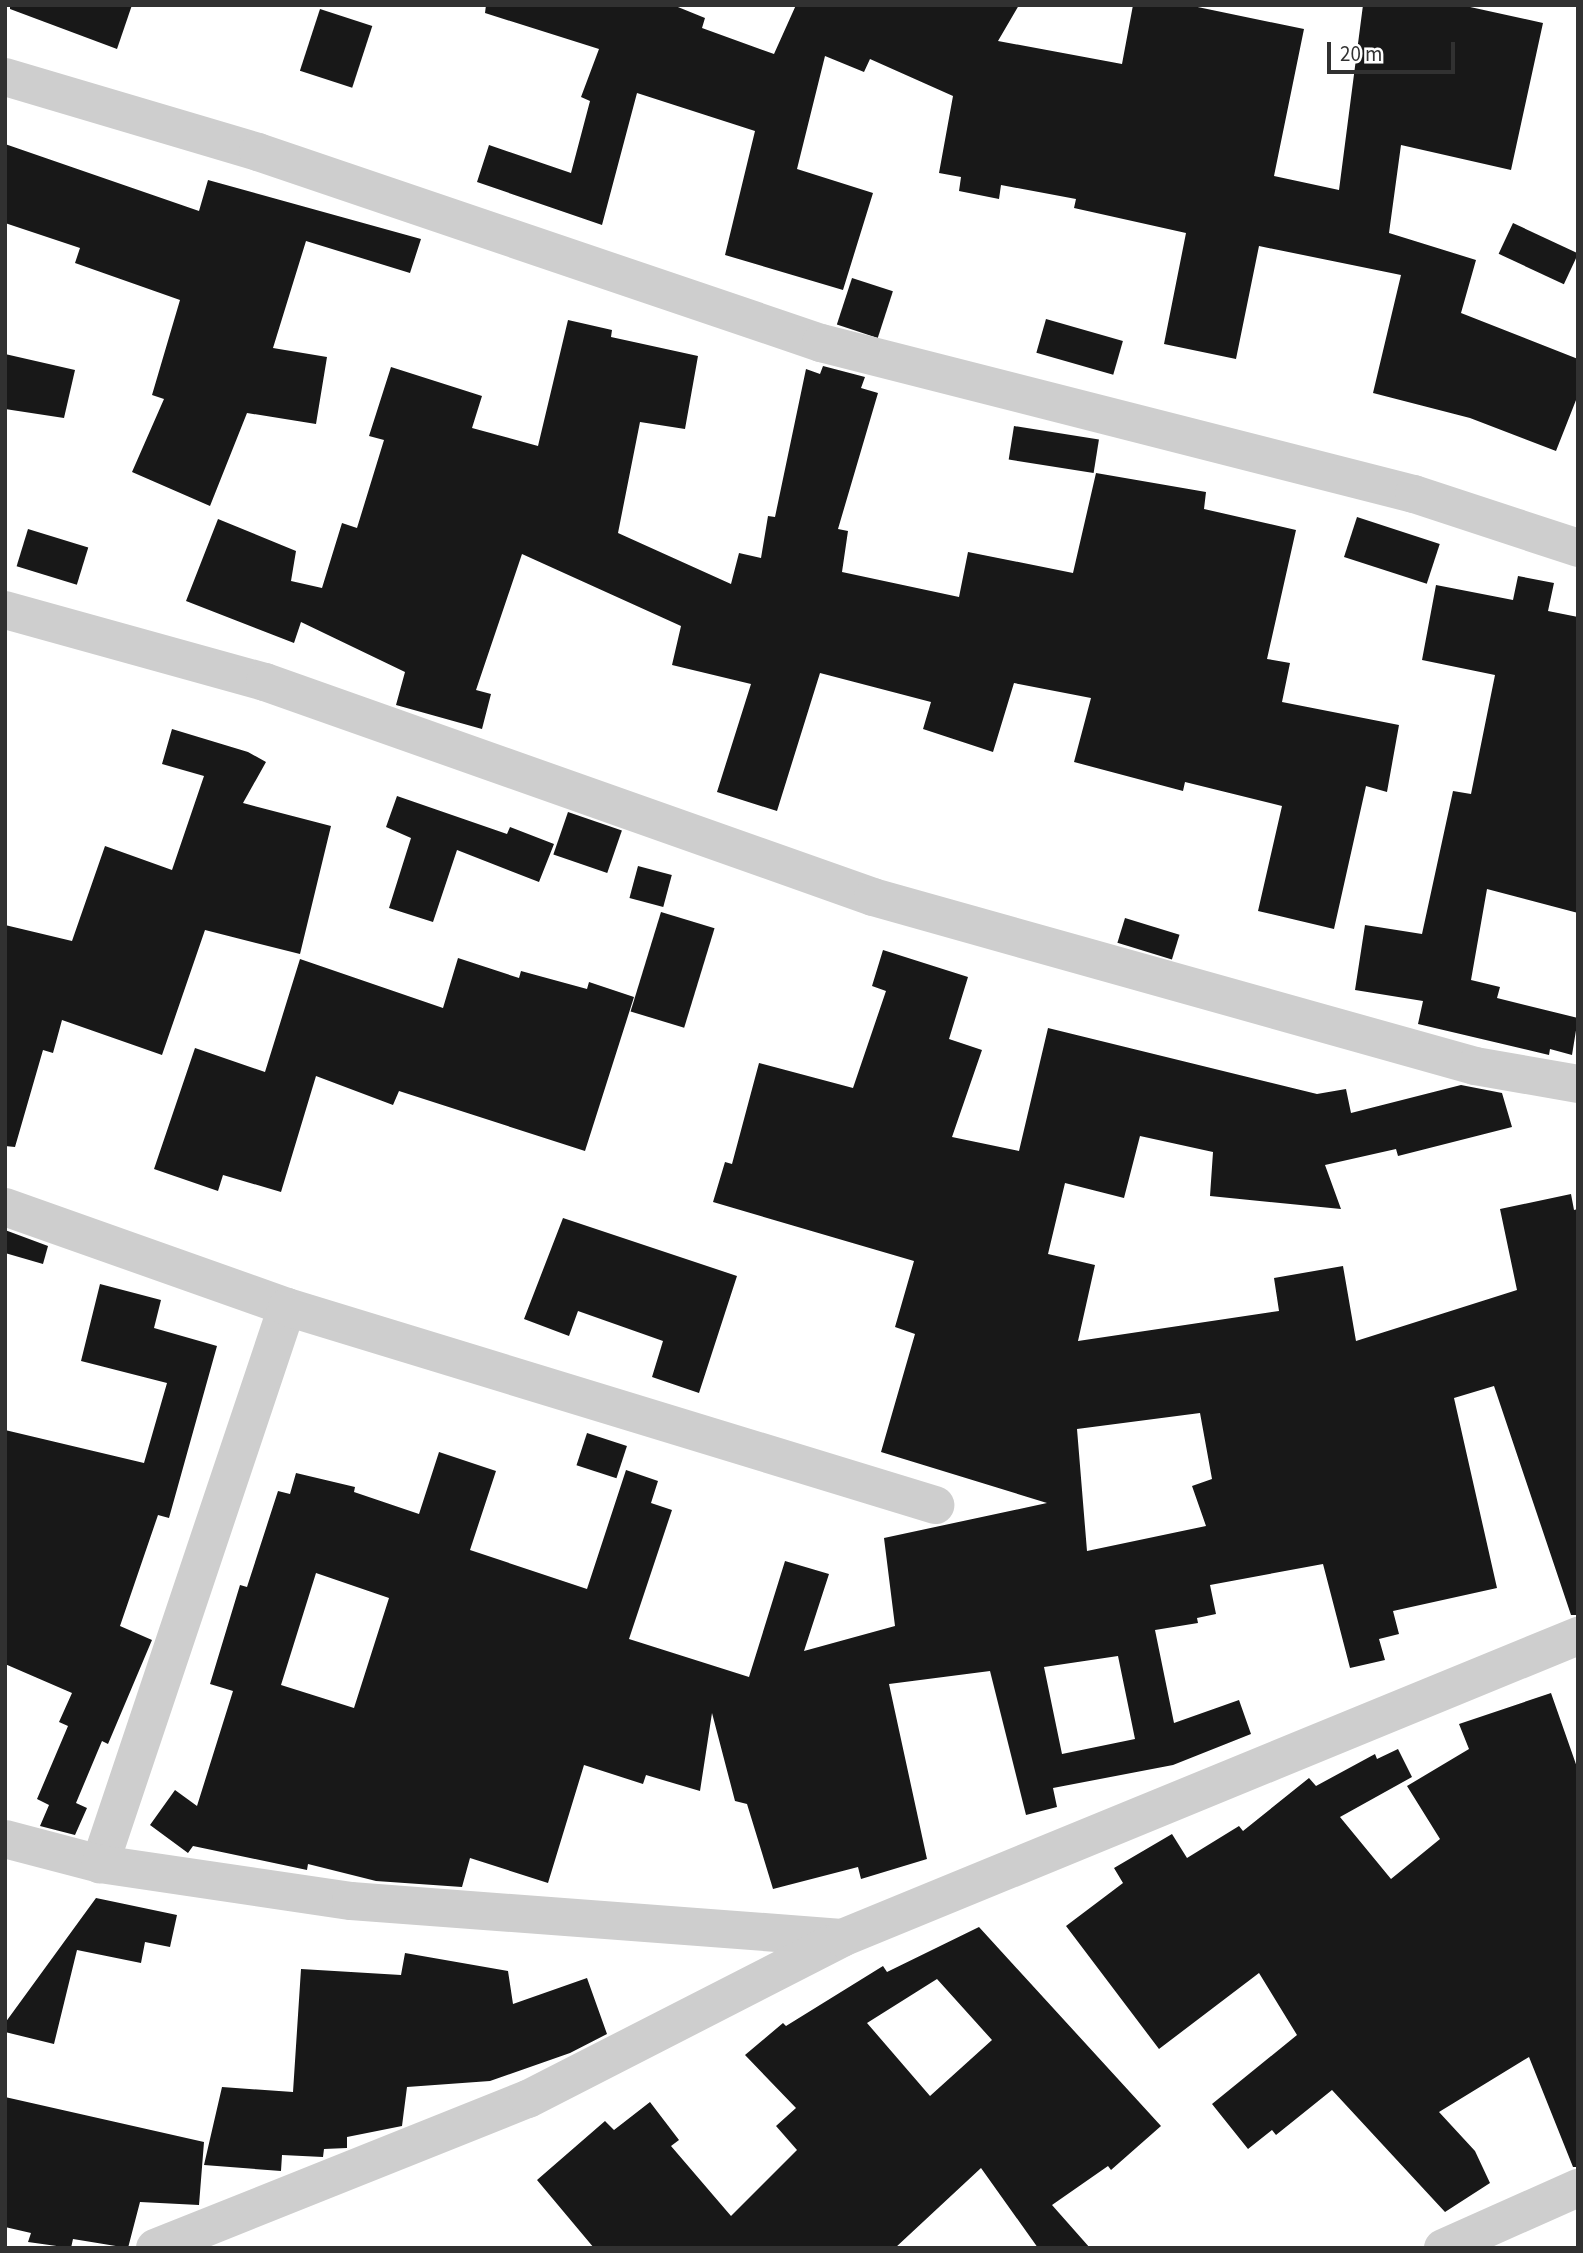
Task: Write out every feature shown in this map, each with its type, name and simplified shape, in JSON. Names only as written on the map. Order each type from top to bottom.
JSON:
[{"type":"street","points":[[5,77],[258,152],[821,343],[1414,494],[1578,548]]},
{"type":"street","points":[[5,610],[265,682],[873,897],[1475,1066],[1578,1084]]},
{"type":"street","points":[[5,1207],[286,1307],[935,1504]]},
{"type":"street","points":[[100,1864],[286,1307]]},
{"type":"street","points":[[155,2248],[528,2099],[842,1938],[1578,1636]]},
{"type":"street","points":[[5,1839],[100,1864],[351,1901],[842,1938]]},
{"type":"street","points":[[1443,2248],[1578,2188]]},
{"type":"building","points":[[10,5],[132,5],[117,49],[10,9]]},
{"type":"building","points":[[486,5],[673,5],[705,18],[702,28],[774,54],[796,5],[1019,5],[998,41],[1122,64],[1133,5],[1188,5],[1304,29],[1274,176],[1339,190],[1363,5],[1461,5],[1543,23],[1511,170],[1401,145],[1389,233],[1476,260],[1461,313],[1578,359],[1578,395],[1556,451],[1470,418],[1373,393],[1401,275],[1259,246],[1236,359],[1164,344],[1186,233],[1074,208],[1076,199],[1001,185],[999,199],[959,191],[961,177],[939,173],[953,96],[870,59],[864,72],[825,56],[797,169],[873,193],[843,290],[725,255],[755,131],[637,93],[602,225],[477,182],[489,145],[571,173],[590,101],[581,97],[599,49],[485,13]]},
{"type":"building","points":[[320,9],[372,26],[352,88],[300,71]]},
{"type":"building","points":[[5,144],[199,211],[208,180],[421,239],[410,273],[306,241],[273,348],[327,357],[316,424],[247,413],[210,506],[132,472],[164,399],[152,395],[180,300],[75,263],[80,248],[5,223]]},
{"type":"building","points":[[1513,223],[1578,253],[1564,284],[1499,254]]},
{"type":"building","points":[[852,278],[893,291],[878,338],[837,325]]},
{"type":"building","points":[[1046,319],[1123,341],[1113,375],[1036,353]]},
{"type":"building","points":[[568,320],[612,330],[611,337],[698,356],[685,429],[640,422],[618,533],[731,584],[739,553],[761,558],[768,516],[775,517],[806,369],[820,374],[823,366],[865,377],[861,388],[878,393],[838,529],[848,531],[842,572],[959,597],[968,552],[1073,573],[1096,473],[1206,492],[1204,509],[1296,530],[1267,659],[1290,663],[1282,702],[1399,725],[1387,792],[1366,786],[1334,929],[1258,911],[1282,806],[1185,782],[1183,791],[1074,762],[1091,698],[1014,683],[993,752],[923,729],[931,702],[820,673],[777,811],[717,792],[751,684],[672,665],[681,626],[522,554],[476,690],[491,694],[482,729],[396,705],[405,672],[301,622],[294,643],[186,601],[218,519],[296,551],[291,581],[322,588],[342,523],[357,528],[384,440],[369,436],[391,367],[482,396],[472,428],[538,446]]},
{"type":"building","points":[[5,354],[75,370],[64,418],[5,409]]},
{"type":"building","points":[[1014,426],[1099,439],[1094,473],[1009,460]]},
{"type":"building","points":[[1357,517],[1440,544],[1427,584],[1344,557]]},
{"type":"building","points":[[28,529],[88,547],[77,585],[17,566]]},
{"type":"building","points":[[1518,576],[1554,583],[1548,611],[1578,617],[1578,913],[1487,889],[1471,980],[1500,987],[1497,998],[1578,1018],[1572,1055],[1550,1049],[1549,1055],[1418,1024],[1423,1001],[1355,990],[1365,925],[1422,934],[1453,791],[1471,794],[1495,675],[1422,660],[1436,585],[1513,600]]},
{"type":"building","points":[[172,729],[248,752],[266,762],[243,803],[331,826],[300,954],[205,930],[162,1055],[62,1020],[53,1053],[43,1050],[15,1147],[5,1146],[5,925],[72,941],[105,846],[172,870],[204,776],[162,764]]},
{"type":"building","points":[[397,796],[507,834],[510,827],[554,844],[539,882],[457,850],[433,922],[389,908],[411,838],[386,827]]},
{"type":"building","points":[[568,812],[622,831],[607,873],[553,855]]},
{"type":"building","points":[[638,866],[672,875],[663,907],[629,898]]},
{"type":"building","points":[[661,912],[715,928],[684,1028],[631,1011]]},
{"type":"building","points":[[1125,918],[1180,935],[1172,960],[1117,943]]},
{"type":"building","points":[[883,950],[968,977],[949,1039],[982,1050],[952,1137],[1019,1151],[1048,1028],[1317,1094],[1346,1089],[1351,1113],[1461,1085],[1502,1093],[1512,1127],[1398,1156],[1396,1149],[1325,1165],[1341,1209],[1210,1196],[1213,1152],[1140,1136],[1124,1198],[1065,1183],[1048,1254],[1095,1265],[1078,1341],[1279,1311],[1274,1278],[1343,1266],[1356,1341],[1517,1290],[1500,1209],[1571,1194],[1574,1210],[1578,1209],[1578,1615],[1571,1615],[1494,1386],[1454,1398],[1497,1588],[1393,1611],[1399,1634],[1379,1639],[1385,1660],[1350,1668],[1323,1564],[1210,1585],[1216,1614],[1197,1618],[1198,1623],[1155,1630],[1174,1723],[1239,1700],[1251,1734],[1173,1765],[1053,1788],[1057,1807],[1026,1815],[990,1671],[889,1684],[927,1859],[861,1879],[858,1867],[773,1889],[747,1804],[735,1801],[712,1713],[700,1791],[646,1775],[643,1784],[584,1765],[548,1883],[470,1858],[462,1887],[376,1881],[308,1864],[307,1870],[193,1846],[188,1853],[150,1825],[175,1790],[197,1806],[233,1691],[210,1684],[240,1585],[247,1587],[278,1491],[290,1494],[296,1473],[355,1487],[354,1492],[419,1514],[439,1452],[496,1471],[470,1550],[587,1589],[626,1470],[658,1481],[651,1503],[672,1510],[629,1639],[749,1677],[785,1561],[829,1574],[804,1651],[895,1626],[884,1538],[1047,1503],[881,1452],[915,1334],[895,1327],[914,1261],[713,1202],[725,1162],[732,1164],[759,1063],[853,1088],[886,991],[872,986]],"holes":[[[1200,1413],[1212,1479],[1192,1486],[1206,1526],[1087,1551],[1077,1429]],[[316,1573],[389,1598],[354,1708],[281,1685]],[[1118,1656],[1135,1739],[1062,1754],[1044,1667]]]},
{"type":"building","points":[[458,958],[519,978],[521,971],[587,989],[589,982],[634,997],[585,1151],[399,1091],[393,1105],[316,1076],[281,1192],[223,1175],[218,1191],[154,1169],[195,1048],[265,1072],[300,959],[443,1008]]},
{"type":"building","points":[[563,1218],[737,1276],[699,1393],[652,1377],[663,1341],[578,1311],[569,1336],[524,1319]]},
{"type":"building","points":[[5,1230],[48,1246],[43,1264],[5,1253]]},
{"type":"building","points":[[100,1284],[161,1300],[154,1328],[217,1346],[169,1518],[158,1515],[120,1626],[152,1640],[108,1744],[102,1741],[76,1803],[87,1808],[75,1835],[40,1826],[49,1805],[37,1799],[68,1726],[59,1722],[72,1693],[5,1664],[5,1430],[144,1463],[167,1383],[81,1361]]},
{"type":"building","points":[[587,1433],[627,1446],[616,1478],[576,1465]]},
{"type":"building","points":[[1551,1693],[1578,1770],[1578,2167],[1573,2167],[1529,2057],[1439,2112],[1475,2151],[1490,2183],[1445,2212],[1332,2090],[1276,2135],[1272,2130],[1248,2149],[1212,2104],[1297,2035],[1259,1973],[1159,2049],[1066,1926],[1123,1883],[1114,1868],[1172,1834],[1187,1858],[1239,1826],[1243,1831],[1309,1778],[1316,1786],[1375,1754],[1377,1759],[1398,1749],[1412,1777],[1340,1817],[1391,1879],[1440,1839],[1407,1786],[1469,1749],[1459,1724]]},
{"type":"building","points":[[96,1898],[177,1915],[170,1947],[145,1942],[141,1963],[77,1950],[54,2044],[5,2032],[5,2023]]},
{"type":"building","points":[[979,1927],[1161,2126],[1111,2170],[1108,2166],[1052,2205],[1090,2248],[1038,2248],[981,2168],[895,2248],[594,2248],[537,2180],[605,2121],[614,2130],[650,2102],[679,2140],[671,2146],[731,2216],[797,2150],[776,2126],[796,2108],[745,2055],[783,2023],[786,2026],[883,1966],[887,1972]],"holes":[[[937,1979],[992,2040],[930,2096],[867,2023]]]},
{"type":"building","points":[[405,1953],[508,1971],[513,2004],[587,1978],[607,2034],[570,2053],[490,2081],[407,2087],[402,2126],[347,2137],[347,2148],[324,2149],[323,2157],[282,2155],[281,2171],[204,2165],[222,2087],[293,2092],[301,1969],[401,1975]]},
{"type":"building","points":[[5,2097],[204,2142],[199,2205],[140,2202],[128,2248],[73,2239],[71,2248],[28,2242],[31,2233],[5,2227]]}]
